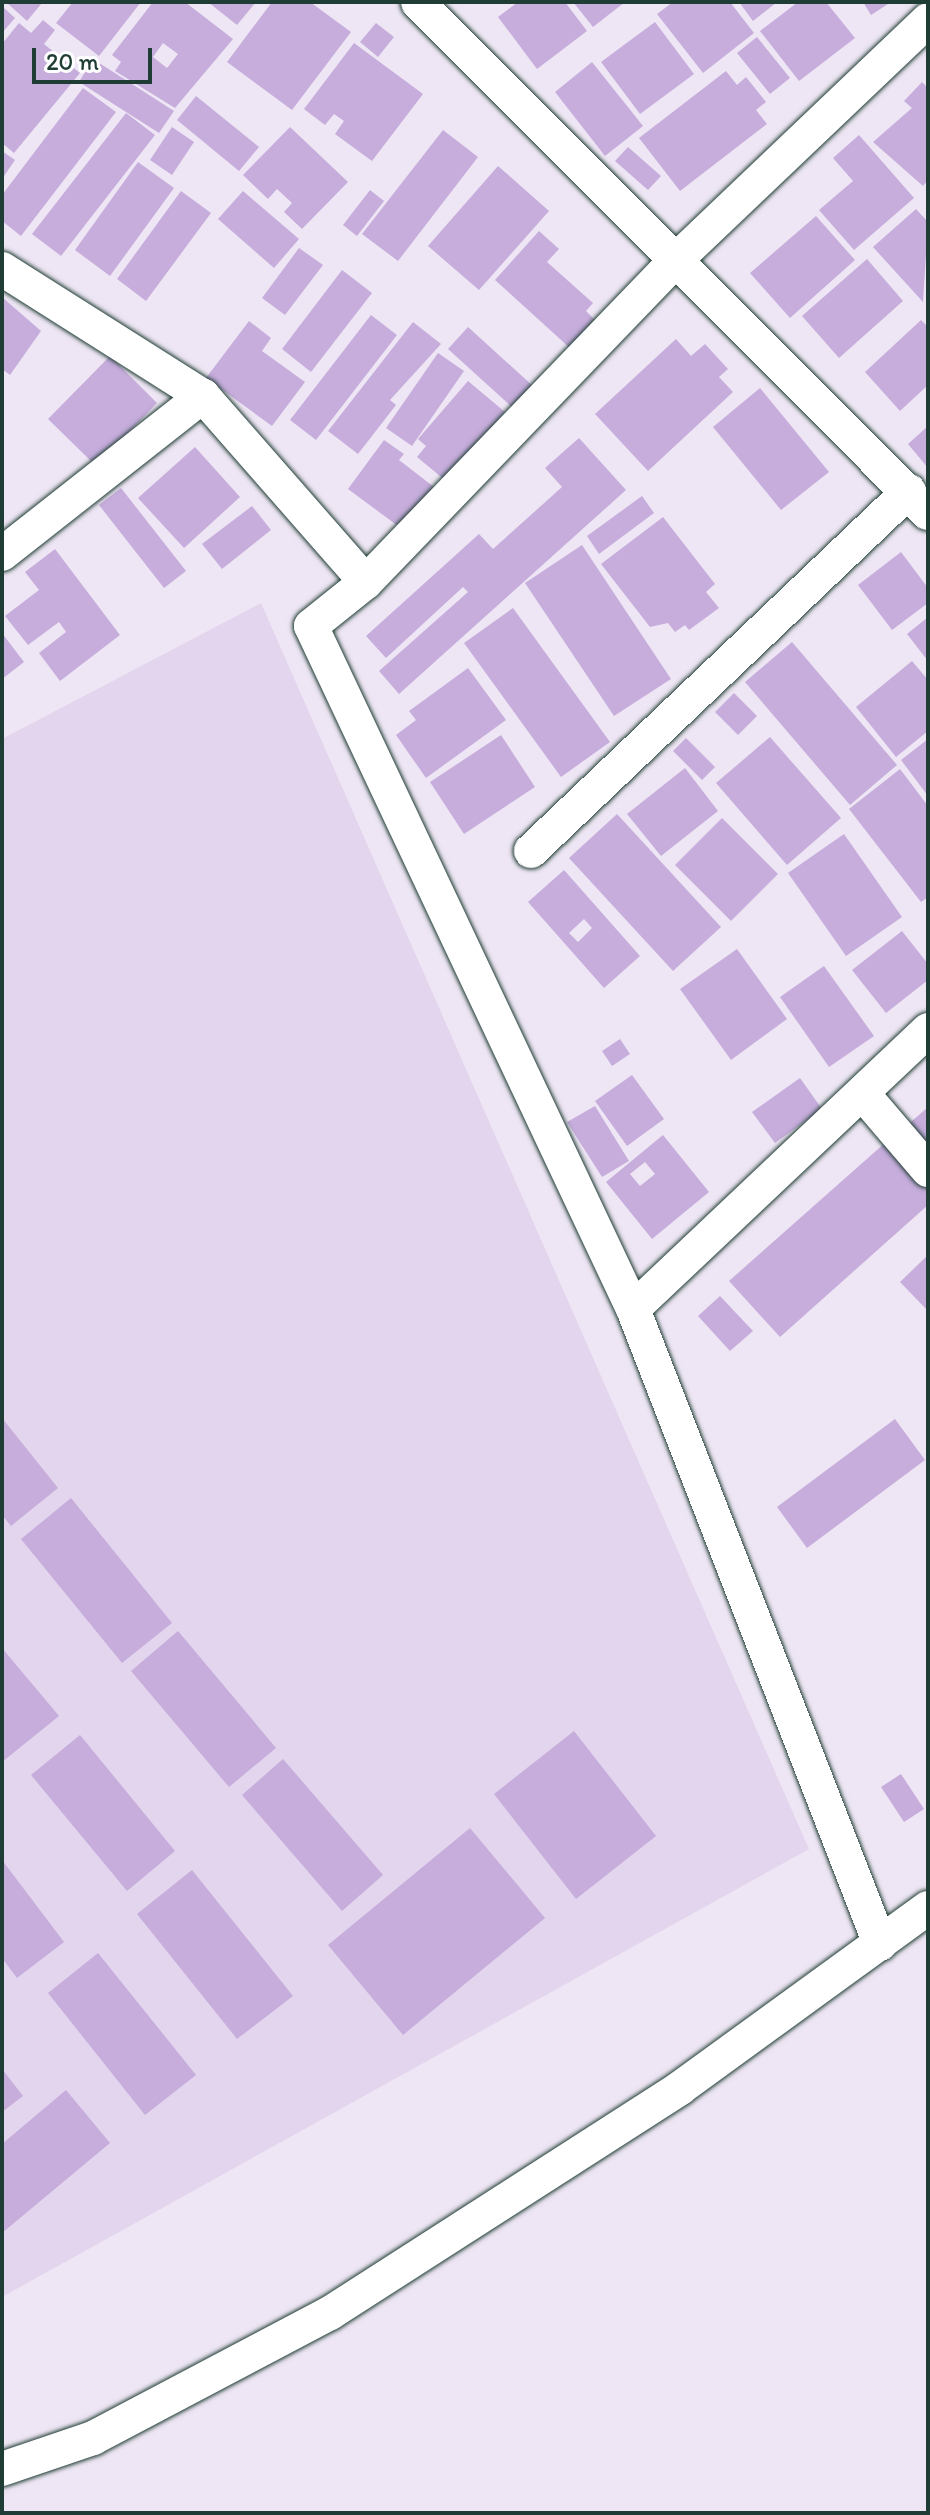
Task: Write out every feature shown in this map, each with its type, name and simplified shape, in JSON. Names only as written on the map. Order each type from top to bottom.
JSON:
[{"type":"street","points":[[418,2],[919,502],[531,851]]},
{"type":"street","points":[[880,1944],[633,1309],[311,626],[366,582],[676,260],[928,20]]},
{"type":"street","points":[[2,269],[203,396],[366,582]]},
{"type":"street","points":[[2,554],[203,396]]},
{"type":"street","points":[[633,1309],[928,1030]]},
{"type":"street","points":[[863,1094],[928,1170]]},
{"type":"street","points":[[2,2469],[93,2438],[330,2313],[680,2088],[928,1908]]},
{"type":"shaded area","points":[[261,603],[809,1849],[2,2297],[2,739]]},
{"type":"building","points":[[6,2],[41,2],[42,3],[27,21]]},
{"type":"building","points":[[73,2],[141,2],[99,56],[56,23]]},
{"type":"building","points":[[153,2],[185,2],[233,39],[175,108],[115,71],[121,62],[112,55]],"holes":[[[163,43],[178,54],[167,68],[153,57]]]},
{"type":"building","points":[[208,2],[256,2],[237,25]]},
{"type":"building","points":[[272,2],[310,2],[351,32],[292,110],[227,62]]},
{"type":"building","points":[[518,2],[565,2],[587,31],[537,69],[498,17]]},
{"type":"building","points":[[573,2],[625,2],[593,27]]},
{"type":"building","points":[[673,2],[730,2],[754,33],[703,73],[657,14]]},
{"type":"building","points":[[739,2],[777,2],[753,21]]},
{"type":"building","points":[[798,2],[826,2],[855,38],[799,81],[760,31]]},
{"type":"building","points":[[863,2],[891,2],[871,15]]},
{"type":"building","points":[[2,6],[15,18],[2,33]]},
{"type":"building","points":[[43,20],[55,30],[44,44],[80,73],[14,153],[2,143],[2,44],[19,23],[31,33]]},
{"type":"building","points":[[655,22],[694,74],[640,114],[601,62]]},
{"type":"building","points":[[376,23],[394,37],[378,57],[360,42]]},
{"type":"building","points":[[757,37],[790,78],[770,94],[737,53]]},
{"type":"building","points":[[354,43],[423,94],[372,161],[335,134],[344,121],[334,114],[325,125],[304,109]]},
{"type":"building","points":[[93,59],[174,111],[159,133],[79,82]]},
{"type":"building","points":[[592,62],[643,126],[605,156],[555,92]]},
{"type":"building","points":[[726,71],[737,85],[746,77],[766,102],[756,110],[767,124],[680,191],[639,138]]},
{"type":"building","points":[[922,82],[928,88],[928,180],[923,186],[873,142],[912,108],[904,101]]},
{"type":"building","points":[[83,88],[116,112],[21,236],[2,221],[2,195]]},
{"type":"building","points":[[196,96],[259,147],[239,171],[177,120]]},
{"type":"building","points":[[126,113],[155,135],[61,256],[32,234]]},
{"type":"building","points":[[172,127],[194,142],[172,175],[150,160]]},
{"type":"building","points":[[290,127],[348,182],[302,229],[284,212],[292,203],[277,189],[268,199],[243,175]]},
{"type":"building","points":[[443,130],[478,157],[398,261],[362,234]]},
{"type":"building","points":[[859,135],[914,198],[854,250],[819,210],[853,181],[833,158]]},
{"type":"building","points":[[628,147],[661,176],[648,190],[615,161]]},
{"type":"building","points":[[2,151],[15,160],[2,179]]},
{"type":"building","points":[[138,162],[174,188],[110,276],[75,250]]},
{"type":"building","points":[[498,166],[549,211],[479,290],[428,246]]},
{"type":"building","points":[[370,190],[384,201],[357,236],[343,225]]},
{"type":"building","points":[[181,191],[211,213],[146,301],[117,279]]},
{"type":"building","points":[[243,191],[299,239],[274,268],[218,219]]},
{"type":"building","points":[[916,209],[928,222],[923,302],[873,247]]},
{"type":"building","points":[[816,216],[855,260],[790,318],[750,273]]},
{"type":"building","points":[[539,231],[559,249],[547,262],[593,303],[586,311],[596,321],[571,349],[495,280]]},
{"type":"building","points":[[299,248],[323,265],[285,315],[262,298]]},
{"type":"building","points":[[867,259],[903,301],[839,358],[802,316]]},
{"type":"building","points":[[342,270],[372,293],[311,372],[282,349]]},
{"type":"building","points":[[2,297],[41,331],[10,375],[2,369]]},
{"type":"building","points":[[371,315],[397,335],[316,440],[290,420]]},
{"type":"building","points":[[921,320],[928,327],[928,385],[900,411],[865,372]]},
{"type":"building","points":[[249,321],[271,338],[262,351],[305,382],[272,426],[206,378]]},
{"type":"building","points":[[413,322],[441,344],[390,400],[396,405],[358,454],[328,431]]},
{"type":"building","points":[[468,327],[534,387],[514,409],[448,349]]},
{"type":"building","points":[[676,339],[691,356],[705,344],[728,369],[719,377],[733,392],[648,471],[595,414]]},
{"type":"building","points":[[438,353],[464,371],[412,446],[386,428]]},
{"type":"building","points":[[110,356],[157,403],[96,466],[48,419]]},
{"type":"building","points":[[468,381],[505,412],[446,481],[417,457],[426,446],[418,439]]},
{"type":"building","points":[[760,388],[829,472],[781,510],[713,427]]},
{"type":"building","points":[[928,426],[928,468],[908,444]]},
{"type":"building","points":[[579,438],[626,490],[399,694],[379,671],[468,592],[463,587],[386,658],[366,636],[479,534],[493,549],[562,487],[545,468]]},
{"type":"building","points":[[384,440],[404,454],[399,460],[434,487],[402,529],[348,489]]},
{"type":"building","points":[[195,447],[240,497],[184,548],[138,498]]},
{"type":"building","points":[[121,488],[186,571],[164,588],[99,505]]},
{"type":"building","points":[[642,496],[654,513],[599,554],[587,536]]},
{"type":"building","points":[[252,506],[271,530],[222,569],[202,544]]},
{"type":"building","points":[[663,517],[715,584],[706,592],[719,608],[689,630],[685,625],[675,632],[668,623],[650,627],[601,564]]},
{"type":"building","points":[[582,545],[671,679],[614,716],[525,583]]},
{"type":"building","points":[[55,549],[120,635],[60,681],[39,653],[66,632],[59,622],[28,645],[5,616],[39,590],[25,572]]},
{"type":"building","points":[[901,552],[928,588],[928,603],[892,630],[858,585]]},
{"type":"building","points":[[513,608],[610,742],[561,777],[464,643]]},
{"type":"building","points":[[928,617],[928,661],[907,634]]},
{"type":"building","points":[[2,633],[24,662],[2,679]]},
{"type":"building","points":[[792,642],[897,765],[850,805],[745,682]]},
{"type":"building","points":[[912,661],[928,680],[928,731],[896,757],[856,707]]},
{"type":"building","points":[[468,668],[506,720],[426,778],[396,735],[416,720],[409,711]]},
{"type":"building","points":[[734,693],[757,716],[738,735],[715,712]]},
{"type":"building","points":[[501,735],[535,787],[464,834],[430,782]]},
{"type":"building","points":[[770,737],[841,818],[787,865],[716,783]]},
{"type":"building","points":[[686,738],[715,767],[702,780],[673,751]]},
{"type":"building","points":[[928,739],[928,796],[901,760]]},
{"type":"building","points":[[685,768],[718,811],[661,856],[627,814]]},
{"type":"building","points":[[900,769],[928,806],[928,897],[921,902],[849,809]]},
{"type":"building","points":[[617,814],[721,927],[673,971],[569,858]]},
{"type":"building","points":[[722,818],[778,874],[731,921],[675,865]]},
{"type":"building","points":[[844,834],[902,917],[846,956],[788,873]]},
{"type":"building","points":[[564,870],[640,956],[604,988],[528,902]],"holes":[[[584,919],[592,928],[578,942],[569,933]]]},
{"type":"building","points":[[902,931],[928,964],[928,980],[886,1013],[852,970]]},
{"type":"building","points":[[737,949],[787,1019],[731,1060],[680,989]]},
{"type":"building","points":[[824,966],[874,1036],[829,1067],[780,997]]},
{"type":"building","points":[[620,1039],[630,1054],[612,1066],[602,1051]]},
{"type":"building","points":[[632,1075],[664,1119],[627,1146],[595,1101]]},
{"type":"building","points":[[800,1078],[822,1109],[775,1143],[752,1112]]},
{"type":"building","points":[[595,1106],[629,1161],[602,1177],[567,1122]]},
{"type":"building","points":[[928,1107],[928,1155],[904,1128]]},
{"type":"building","points":[[663,1135],[709,1192],[652,1239],[606,1182]],"holes":[[[645,1162],[655,1174],[640,1186],[630,1174]]]},
{"type":"building","points":[[886,1142],[928,1189],[928,1205],[780,1337],[729,1281]]},
{"type":"building","points":[[928,1255],[928,1311],[900,1282]]},
{"type":"building","points":[[720,1296],[753,1331],[730,1351],[698,1316]]},
{"type":"building","points":[[2,1418],[58,1488],[11,1526],[2,1515]]},
{"type":"building","points":[[895,1419],[925,1460],[807,1548],[777,1507]]},
{"type":"building","points":[[71,1498],[172,1623],[122,1663],[21,1539]]},
{"type":"building","points":[[178,1631],[276,1748],[229,1787],[131,1671]]},
{"type":"building","points":[[2,1648],[59,1716],[2,1762]]},
{"type":"building","points":[[574,1731],[656,1836],[576,1899],[494,1794]]},
{"type":"building","points":[[80,1735],[175,1851],[127,1891],[31,1775]]},
{"type":"building","points":[[283,1759],[383,1875],[342,1911],[242,1795]]},
{"type":"building","points":[[901,1774],[924,1809],[904,1822],[881,1787]]},
{"type":"building","points":[[470,1828],[545,1918],[403,2035],[328,1945]]},
{"type":"building","points":[[2,1860],[64,1942],[17,1978],[2,1958]]},
{"type":"building","points":[[192,1870],[293,1996],[237,2039],[137,1914]]},
{"type":"building","points":[[98,1953],[196,2075],[145,2115],[48,1993]]},
{"type":"building","points":[[2,2069],[23,2096],[2,2112]]},
{"type":"building","points":[[66,2090],[110,2143],[2,2233],[2,2144]]}]
